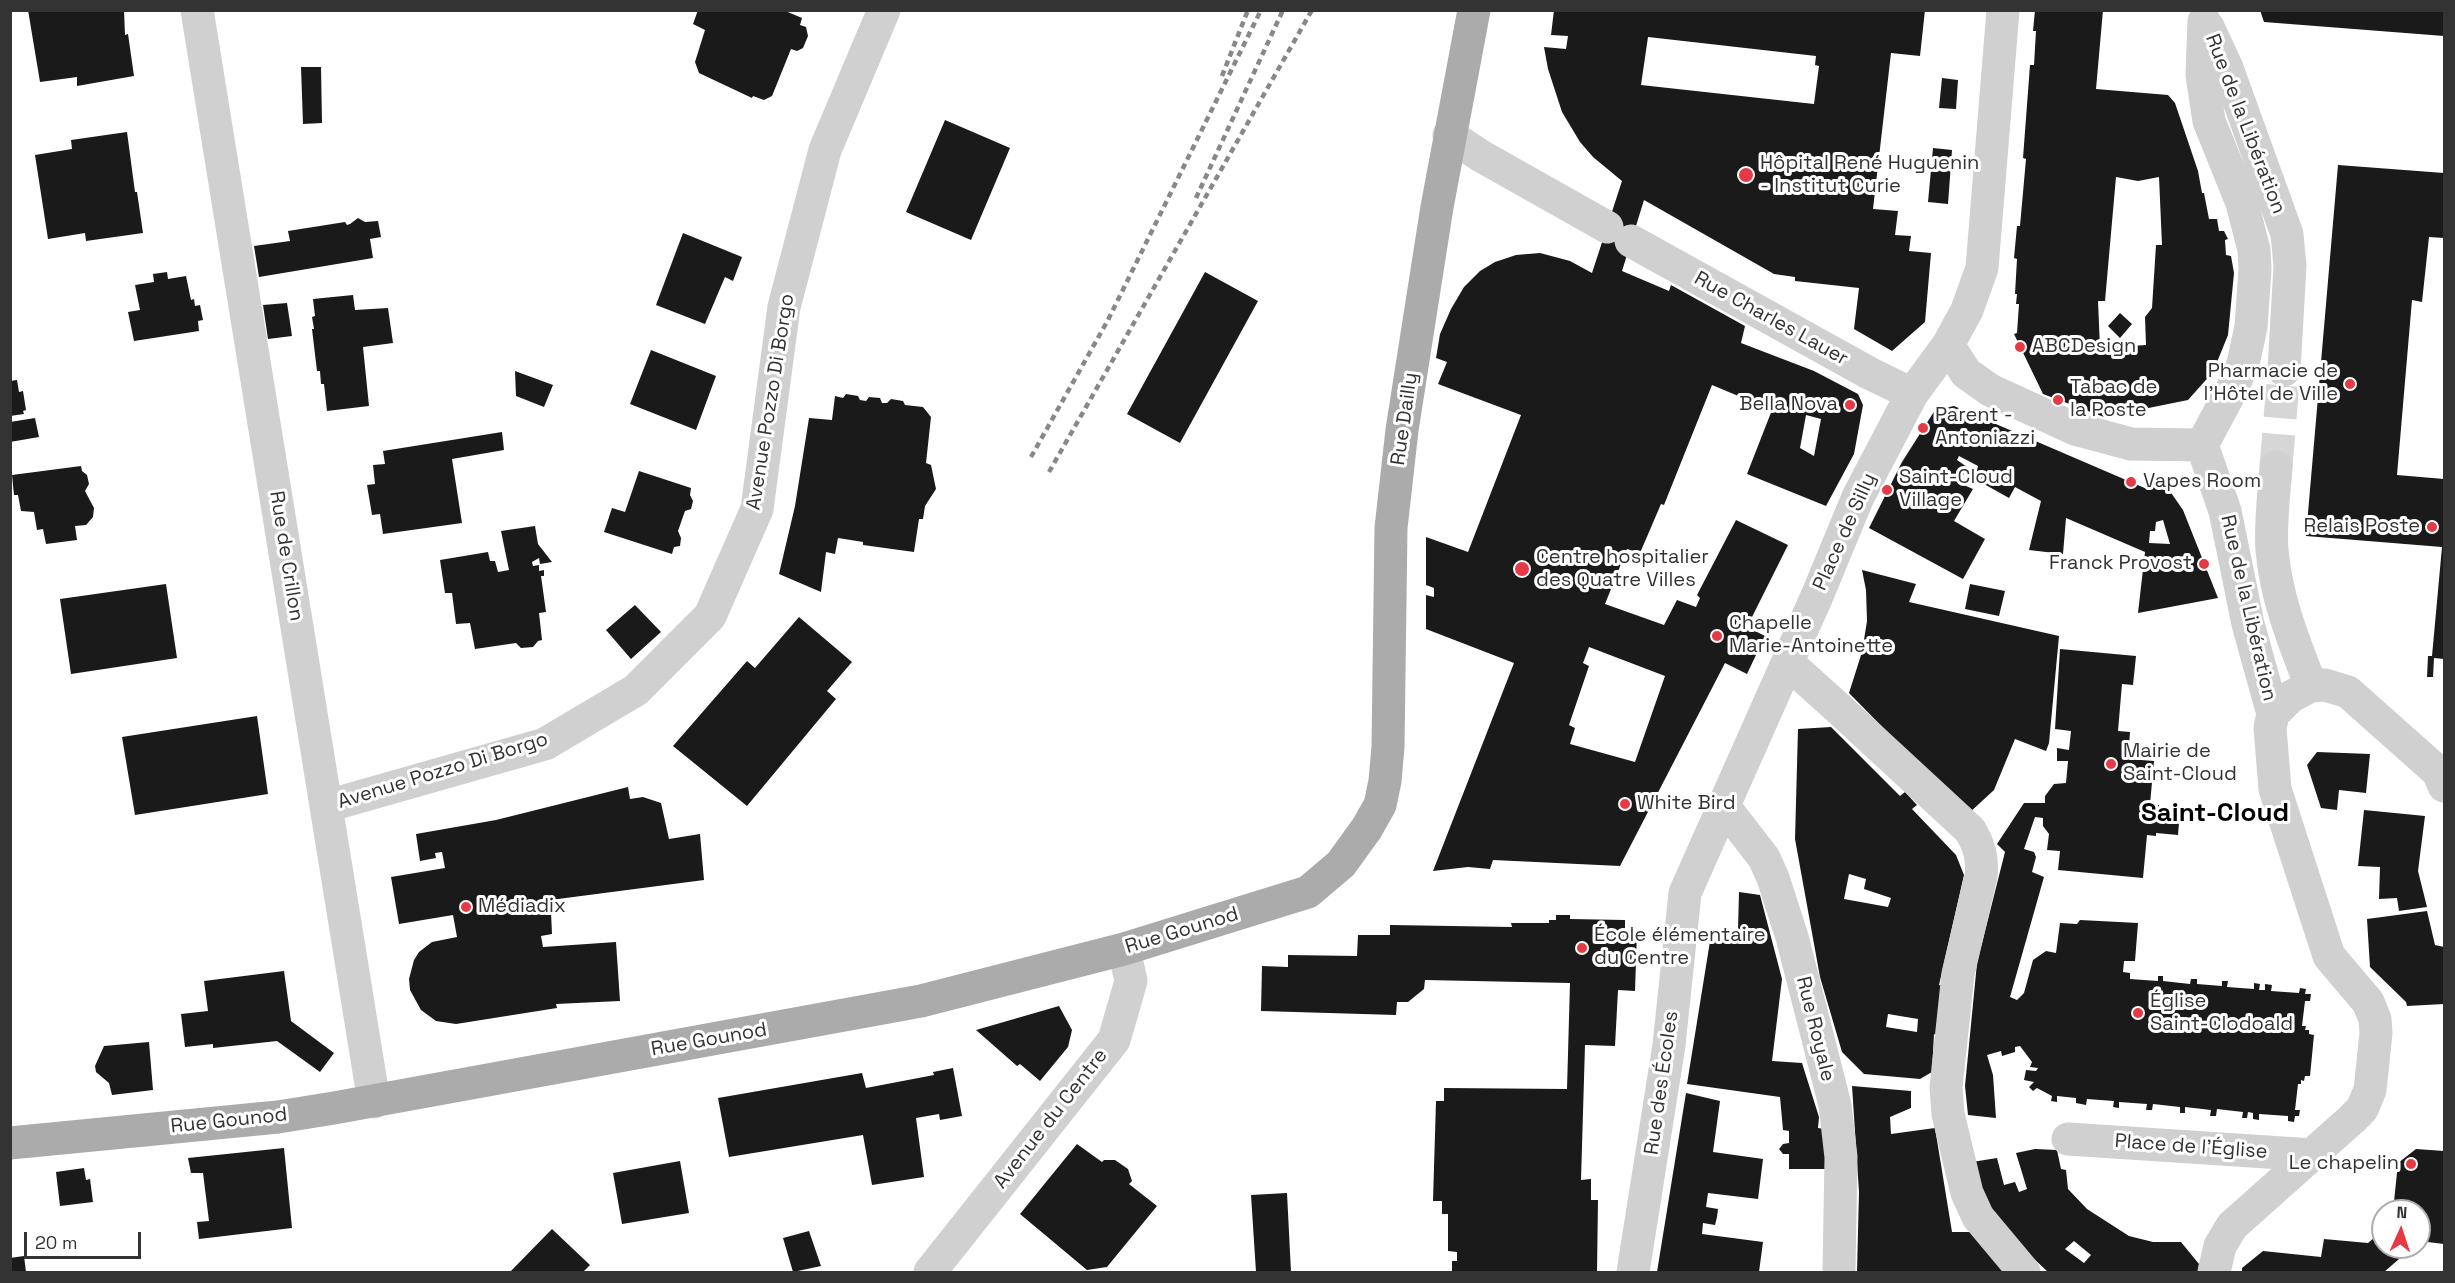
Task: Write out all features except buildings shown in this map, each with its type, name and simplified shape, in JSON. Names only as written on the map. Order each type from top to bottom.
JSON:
[{"type":"main road","name":"Rue Dailly","points":[[1367,828],[1380,804],[1388,747],[1391,528],[1402,430],[1449,135],[1474,10]]},
{"type":"main road","name":"Rue Gounod","points":[[10,1143],[278,1117],[374,1102],[921,1001],[1124,949],[1308,892],[1341,864],[1367,828]]},
{"type":"street","name":"Rue de Crillon","points":[[197,10],[374,1102]]},
{"type":"street","name":"Avenue Pozzo Di Borgo","points":[[327,806],[545,744],[636,690],[710,616],[758,509],[784,307],[825,150],[884,10]]},
{"type":"street","name":"Place de Silly","points":[[1685,893],[1786,666],[1858,496],[1912,394],[1948,345],[1967,310],[1982,268],[2003,10]]},
{"type":"street","name":"Rue de la Libération","points":[[2203,16],[2226,68],[2287,234],[2290,266],[2284,370]]},
{"type":"street","name":"Rue de la Libération","points":[[2203,16],[2202,75],[2209,121],[2242,202],[2254,250],[2255,269],[2252,318],[2243,364],[2202,445],[2225,511],[2247,624],[2273,714],[2270,728],[2275,789],[2329,956],[2368,1002],[2375,1019],[2373,1080],[2367,1100],[2352,1119],[2232,1226],[2220,1246],[2214,1272]]},
{"type":"street","name":"Rue Charles Lauer","points":[[1449,135],[1481,156],[1869,374],[1912,394]]},
{"type":"street","points":[[1948,345],[1966,373],[1990,390],[2075,429],[2131,444],[2202,445]]},
{"type":"street","name":"Rue de la Libération","points":[[2276,467],[2272,536],[2276,582],[2286,622],[2311,686]]},
{"type":"street","points":[[1786,666],[1798,672],[1838,708],[1970,830],[1977,842],[1983,860],[1956,985],[1946,1087],[1948,1114],[1967,1192],[1978,1217],[2024,1272]]},
{"type":"street","points":[[2273,714],[2290,697],[2311,686],[2325,685],[2348,692],[2441,779]]},
{"type":"street","name":"Rue Royale","points":[[1723,805],[1764,858],[1773,878],[1792,937],[1835,1105],[1841,1157],[1839,1272]]},
{"type":"street","name":"Rue des Écoles","points":[[1634,1272],[1669,1045],[1685,893]]},
{"type":"street","name":"Avenue du Centre","points":[[930,1272],[1114,1040],[1131,981],[1124,949]]},
{"type":"street","name":"Place de l'Église","points":[[2068,1139],[2313,1155]]},
{"type":"tunnel","points":[[2276,467],[2284,370]]},
{"type":"railway","points":[[1222,76],[1248,10]]},
{"type":"railway","points":[[1031,457],[1108,320],[1261,10]]},
{"type":"railway","points":[[1196,198],[1283,10]]},
{"type":"railway","points":[[1049,472],[1312,10]]},
{"type":"place","name":"Hôpital René Huguenin - Institut Curie","points":[[1746,175]]},
{"type":"place","name":"ABCDesign","points":[[2020,347]]},
{"type":"place","name":"Pharmacie de l'Hôtel de Ville","points":[[2350,384]]},
{"type":"place","name":"Tabac de la Poste","points":[[2058,400]]},
{"type":"place","name":"Bella Nova","points":[[1850,405]]},
{"type":"place","name":"Parent - Antoniazzi","points":[[1923,428]]},
{"type":"place","name":"Vapes Room","points":[[2131,482]]},
{"type":"place","name":"Saint-Cloud Village","points":[[1887,490]]},
{"type":"place","name":"Relais Poste","points":[[2432,527]]},
{"type":"place","name":"Franck Provost","points":[[2204,564]]},
{"type":"place","name":"Centre hospitalier des Quatre Villes","points":[[1522,569]]},
{"type":"place","name":"Chapelle Marie-Antoinette","points":[[1717,636]]},
{"type":"place","name":"Mairie de Saint-Cloud","points":[[2111,764]]},
{"type":"place","name":"White Bird","points":[[1625,804]]},
{"type":"place","name":"Médiadix","points":[[466,907]]},
{"type":"place","name":"École élémentaire du Centre","points":[[1582,948]]},
{"type":"place","name":"Église Saint-Clodoald","points":[[2138,1013]]},
{"type":"place","name":"Le chapelin","points":[[2411,1164]]},
{"type":"district","name":"Saint-Cloud","points":[[2215,814]]}]
